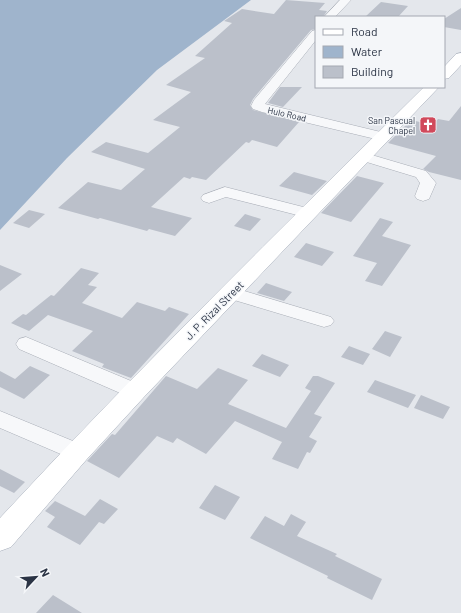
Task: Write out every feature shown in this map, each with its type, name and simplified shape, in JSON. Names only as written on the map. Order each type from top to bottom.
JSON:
[{"type":"main road","points":[[445,74],[461,57]]},
{"type":"main road","name":"J. P. Rizal Street","points":[[2,532],[135,391],[431,88]]},
{"type":"street","points":[[330,16],[346,0]]},
{"type":"street","name":"Hulo Road","points":[[315,34],[258,106],[384,137]]},
{"type":"street","points":[[364,157],[421,174],[428,183],[423,196]]},
{"type":"street","points":[[209,198],[225,192],[309,213]]},
{"type":"street","points":[[231,293],[324,321]]},
{"type":"street","points":[[26,344],[135,391]]},
{"type":"street","points":[[0,419],[77,452]]},
{"type":"water","points":[[0,0],[251,0],[157,70],[67,158],[0,230]]},
{"type":"building","points":[[286,0],[325,3],[319,10],[327,11],[324,16],[315,16],[315,29],[311,30],[253,99],[250,105],[253,110],[299,122],[277,147],[252,140],[249,143],[246,142],[206,180],[184,177],[151,207],[192,218],[175,236],[149,229],[147,231],[58,208],[88,182],[121,190],[145,169],[91,152],[106,142],[148,153],[180,127],[153,120],[191,92],[166,85],[205,58],[195,56],[232,23],[224,21],[242,9],[274,14]]},
{"type":"building","points":[[381,2],[408,6],[399,16],[366,16]]},
{"type":"building","points":[[461,8],[461,30],[445,27],[445,18]]},
{"type":"building","points":[[280,87],[302,87],[283,107],[268,103]]},
{"type":"building","points":[[461,106],[461,180],[429,172],[423,169],[436,156],[388,143],[411,120],[433,125],[438,119],[449,121]]},
{"type":"building","points":[[294,172],[327,181],[312,195],[279,186]]},
{"type":"building","points":[[357,176],[384,183],[351,222],[321,213]]},
{"type":"building","points":[[29,210],[45,214],[29,228],[13,223]]},
{"type":"building","points":[[245,214],[261,219],[250,231],[234,226]]},
{"type":"building","points":[[380,218],[393,222],[382,236],[411,245],[382,286],[365,281],[377,263],[353,256]]},
{"type":"building","points":[[306,243],[334,252],[322,266],[294,257]]},
{"type":"building","points":[[0,265],[22,274],[0,291]]},
{"type":"building","points":[[81,268],[99,273],[88,285],[97,287],[82,303],[122,318],[137,302],[165,311],[169,307],[189,314],[131,378],[102,367],[104,364],[72,351],[93,331],[48,315],[29,331],[11,323],[23,314],[26,315],[51,295],[54,296]]},
{"type":"building","points":[[266,283],[292,292],[284,301],[257,293]]},
{"type":"building","points":[[385,331],[402,337],[390,357],[372,349]]},
{"type":"building","points":[[349,346],[370,354],[363,365],[341,357]]},
{"type":"building","points":[[262,354],[289,365],[280,377],[252,366]]},
{"type":"building","points":[[30,366],[50,375],[24,399],[0,387],[0,371],[15,379]]},
{"type":"building","points":[[218,368],[248,380],[228,404],[286,428],[311,391],[305,388],[313,376],[318,376],[335,383],[314,414],[322,417],[309,437],[317,441],[310,453],[307,452],[298,469],[272,459],[282,442],[235,421],[206,454],[177,438],[173,443],[157,436],[119,478],[87,461],[112,434],[115,435],[166,376],[197,389]]},
{"type":"building","points":[[375,380],[416,395],[408,408],[367,392]]},
{"type":"building","points":[[421,395],[450,407],[443,419],[414,408]]},
{"type":"building","points":[[0,469],[25,482],[14,493],[0,486]]},
{"type":"building","points":[[215,485],[240,497],[225,520],[199,508]]},
{"type":"building","points":[[100,499],[118,509],[104,524],[99,522],[80,545],[47,527],[55,517],[45,511],[55,501],[85,516]]},
{"type":"building","points":[[291,514],[306,522],[297,536],[337,554],[335,556],[382,579],[372,600],[327,578],[328,576],[250,538],[265,516],[284,526]]},
{"type":"building","points":[[53,595],[82,613],[36,613]]},
{"type":"place","name":"San Pascual Chapel","points":[[428,125]]}]
